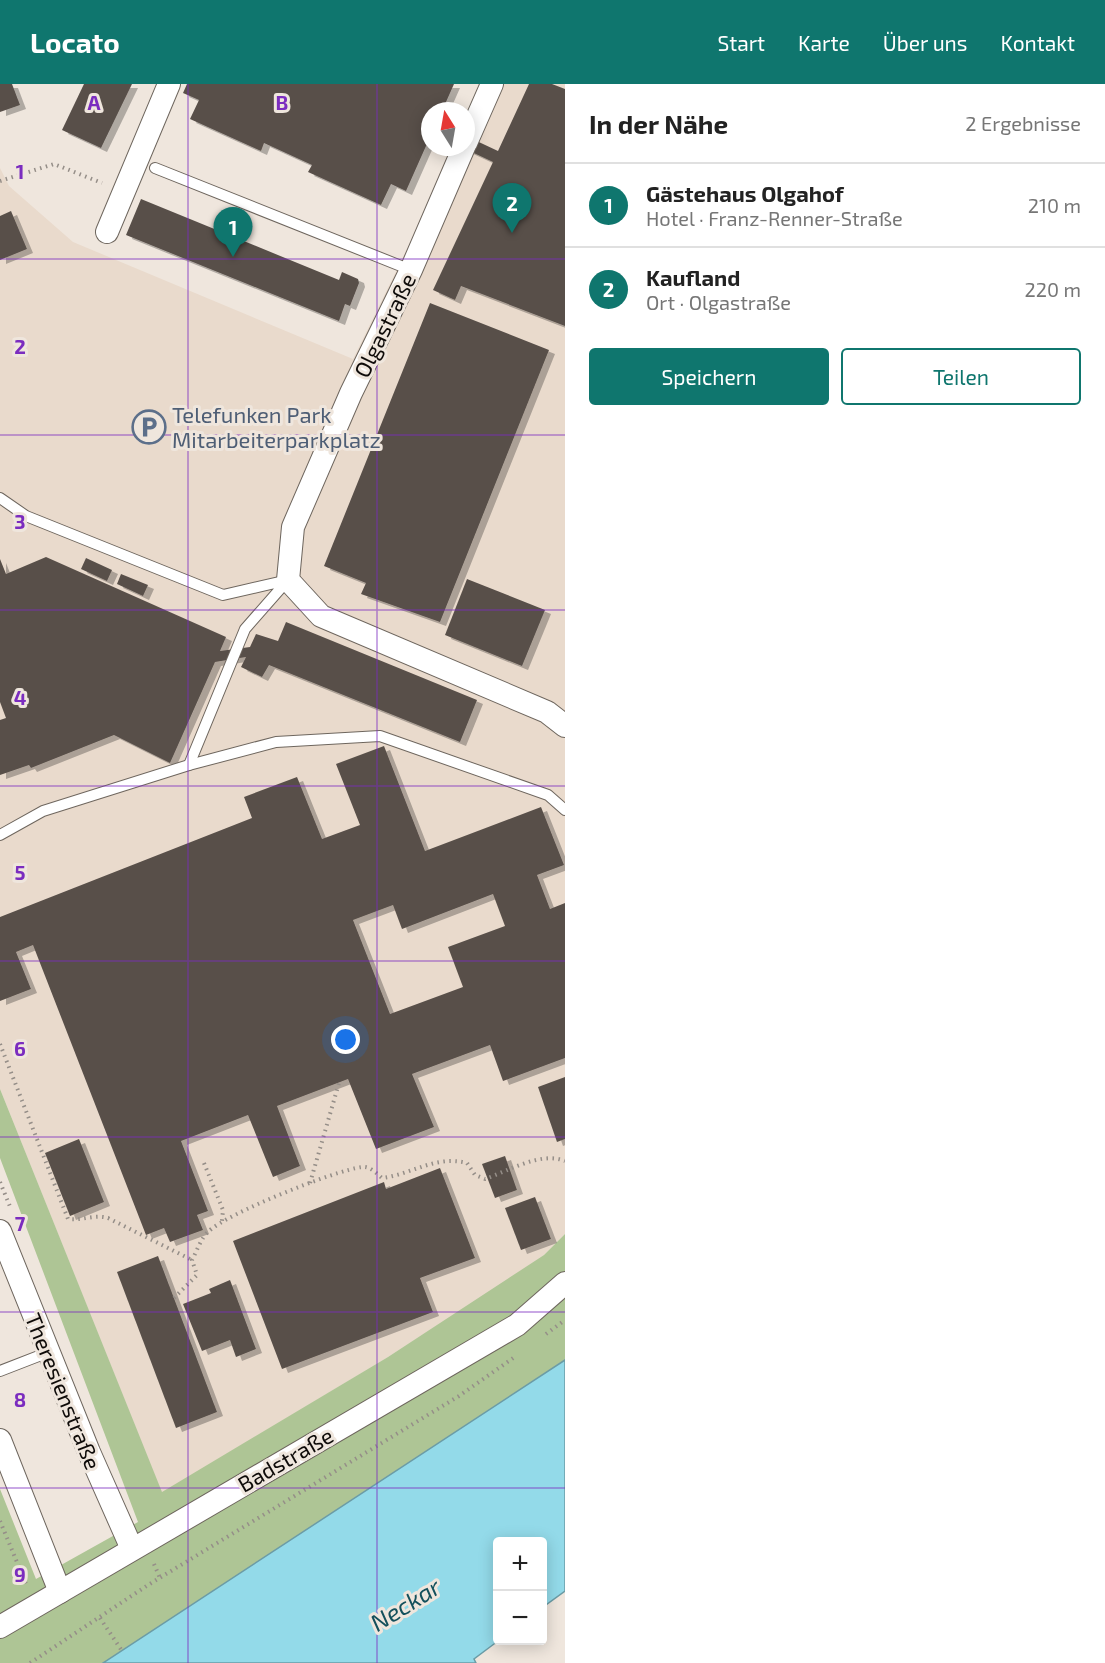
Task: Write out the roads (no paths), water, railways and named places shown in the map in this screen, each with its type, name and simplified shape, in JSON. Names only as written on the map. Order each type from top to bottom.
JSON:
[{"type":"street","points":[[107,232],[169,84]]},
{"type":"street","name":"Olgastraße","points":[[475,122],[492,84]]},
{"type":"street","name":"Olgastraße","points":[[288,580],[293,527],[351,393],[411,270],[460,156]]},
{"type":"street","points":[[288,580],[321,616],[547,712],[565,726]]},
{"type":"street","name":"Theresienstraße","points":[[0,1231],[48,1352],[132,1549]]},
{"type":"street","name":"Badstraße","points":[[0,1627],[517,1324],[565,1283]]},
{"type":"street","points":[[0,1440],[60,1592]]},
{"type":"lane","points":[[155,168],[411,270]]},
{"type":"lane","points":[[0,498],[27,516],[223,595],[288,580]]},
{"type":"lane","points":[[189,765],[245,629],[288,580]]},
{"type":"lane","points":[[0,834],[44,811],[189,765],[276,742],[380,736],[548,795],[565,810]]},
{"type":"lane","points":[[0,1371],[48,1352]]},
{"type":"water","name":"Neckar","points":[[565,1360],[565,1591],[547,1604],[547,1537],[493,1537],[493,1645],[474,1659],[476,1663],[103,1663]]},
{"type":"place","name":"Kaufland","points":[[512,233]]},
{"type":"place","name":"Gästehaus Olgahof","points":[[233,257]]},
{"type":"place","name":"Telefunken Park Mitarbeiterparkplatz","points":[[149,427]]}]
